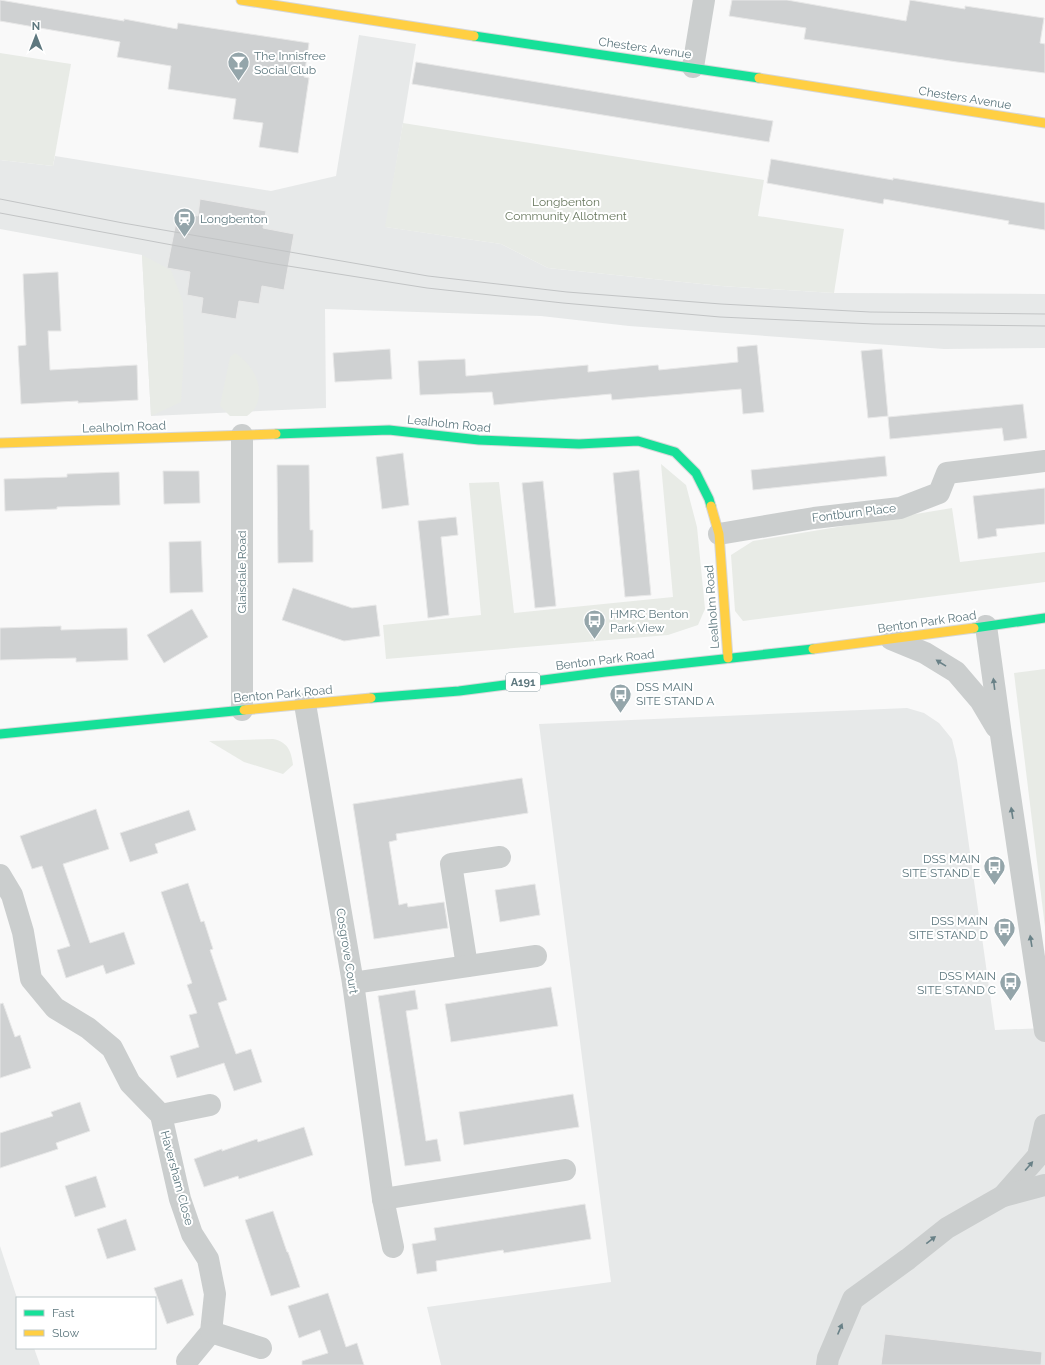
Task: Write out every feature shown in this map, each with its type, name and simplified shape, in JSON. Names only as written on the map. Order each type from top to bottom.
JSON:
[{"type":"street","name":"Chesters Avenue","points":[[241,0],[269,2],[522,43],[693,67],[1045,123]]},
{"type":"street","points":[[693,67],[704,0]]},
{"type":"street","name":"Lealholm Road","points":[[0,443],[389,430],[479,440],[579,444],[638,441],[675,452],[696,473],[709,499],[719,534],[728,658]]},
{"type":"street","name":"Glaisdale Road","points":[[242,435],[242,710]]},
{"type":"street","name":"Fontburn Place","points":[[719,534],[814,518],[900,508],[939,493],[947,473],[1045,461]]},
{"type":"street","name":"Benton Park Road","points":[[0,734],[305,704],[460,691],[605,672],[891,639],[1045,618]]},
{"type":"street","points":[[986,626],[1001,735],[1041,982],[1045,1031]]},
{"type":"street","points":[[891,639],[925,653],[956,672],[980,700],[1001,735]]},
{"type":"street","name":"Cosgrove Court","points":[[305,704],[353,984],[383,1199],[393,1247]]},
{"type":"street","points":[[467,966],[451,864],[500,857]]},
{"type":"street","name":"Haversham Close","points":[[0,875],[12,895],[23,932],[31,979],[55,1008],[88,1028],[112,1048],[130,1083],[161,1115],[180,1199],[192,1234],[208,1259],[215,1294],[211,1332]]},
{"type":"street","points":[[353,984],[536,956]]},
{"type":"street","name":"Haversham Close","points":[[161,1115],[210,1105]]},
{"type":"street","points":[[1003,1196],[1038,1156],[1045,1125]]},
{"type":"street","points":[[383,1199],[565,1170]]},
{"type":"street","points":[[827,1365],[828,1358],[852,1299],[908,1259],[947,1228],[1003,1196],[1045,1185]]},
{"type":"street","points":[[187,1361],[211,1332],[261,1348]]},
{"type":"shaded area","points":[[359,35],[416,44],[386,227],[501,244],[548,268],[721,286],[834,293],[1045,294],[1045,348],[944,349],[629,326],[541,316],[325,309],[326,408],[151,416],[142,255],[0,229],[0,160],[53,166],[55,156],[271,191],[336,176]]},
{"type":"shaded area","points":[[907,708],[924,713],[939,723],[952,739],[957,760],[995,1030],[1045,1028],[1045,1365],[441,1365],[427,1307],[611,1282],[539,724]]},
{"type":"shaded area","points":[[0,1246],[17,1297],[16,1349],[34,1349],[40,1365],[0,1365]]},
{"type":"green space","points":[[0,53],[71,64],[53,166],[0,160]]},
{"type":"green space","name":"Longbenton Community Allotment","points":[[403,123],[764,180],[758,216],[844,229],[834,293],[721,286],[548,268],[501,244],[385,227]]},
{"type":"green space","points":[[142,255],[171,270],[183,302],[184,354],[181,402],[151,416]]},
{"type":"green space","points":[[235,353],[247,363],[258,382],[259,397],[257,404],[253,411],[247,416],[230,416],[220,406],[230,357]]},
{"type":"green space","points":[[661,464],[686,485],[697,527],[705,609],[698,625],[668,635],[386,659],[383,625],[481,615],[469,483],[499,482],[514,613],[673,597]]},
{"type":"green space","points":[[952,508],[960,562],[1045,552],[1045,582],[743,621],[735,611],[731,555],[753,541]]},
{"type":"green space","points":[[1045,669],[1045,927],[1014,673]]},
{"type":"green space","points":[[273,739],[282,742],[290,751],[293,765],[283,774],[244,762],[209,741]]},
{"type":"building","name":"The Innisfree Social Club","points":[[0,0],[124,21],[124,19],[177,29],[178,23],[309,43],[304,77],[309,78],[298,153],[259,147],[263,123],[233,119],[236,99],[168,89],[171,66],[117,57],[120,42],[0,21]]},
{"type":"building","points":[[732,0],[787,0],[906,21],[910,0],[965,9],[965,6],[1044,18],[1040,43],[1045,44],[1045,73],[957,62],[804,39],[806,28],[729,16]]},
{"type":"building","points":[[416,62],[773,121],[769,142],[412,84]]},
{"type":"building","points":[[771,159],[893,180],[893,178],[1045,203],[1045,230],[1008,224],[1009,221],[884,199],[883,204],[767,183]]},
{"type":"building","points":[[200,199],[266,211],[263,228],[294,234],[284,290],[262,286],[259,304],[239,301],[236,319],[201,313],[203,298],[187,295],[190,272],[167,268],[178,212],[198,216]]},
{"type":"building","points":[[58,272],[61,331],[48,331],[50,370],[137,365],[138,400],[21,404],[18,346],[26,345],[23,274]]},
{"type":"building","points":[[757,345],[764,412],[743,414],[741,389],[612,400],[611,394],[494,405],[492,392],[420,395],[418,361],[465,359],[466,376],[588,365],[588,372],[658,365],[659,370],[738,362],[737,347]]},
{"type":"building","points":[[390,349],[392,379],[335,382],[333,353]]},
{"type":"building","points":[[882,349],[888,416],[868,418],[861,351]]},
{"type":"building","points":[[1023,404],[1027,438],[1004,441],[1002,428],[890,439],[888,417]]},
{"type":"building","points":[[403,453],[409,505],[382,509],[376,457]]},
{"type":"building","points":[[885,456],[887,476],[753,490],[751,470]]},
{"type":"building","points":[[277,465],[309,465],[310,530],[313,530],[313,562],[278,563]]},
{"type":"building","points":[[639,470],[651,595],[625,597],[613,473]]},
{"type":"building","points":[[163,471],[199,471],[200,503],[164,504]]},
{"type":"building","points":[[119,472],[120,505],[57,507],[57,509],[5,511],[4,479],[67,477],[67,474]]},
{"type":"building","points":[[543,481],[556,606],[535,608],[522,483]]},
{"type":"building","points":[[1045,488],[1045,524],[996,529],[997,536],[978,539],[973,496]]},
{"type":"building","points":[[456,517],[458,535],[441,537],[449,615],[428,618],[418,521]]},
{"type":"building","points":[[201,541],[203,592],[170,593],[169,542]]},
{"type":"building","points":[[293,588],[352,608],[376,605],[380,636],[344,641],[282,620]]},
{"type":"building","points":[[192,609],[208,637],[164,663],[147,635]]},
{"type":"building","points":[[61,626],[61,630],[127,628],[128,660],[76,662],[76,658],[0,660],[0,628]]},
{"type":"building","points":[[522,778],[528,813],[396,834],[397,840],[389,842],[399,905],[407,903],[408,907],[444,902],[448,928],[374,939],[353,804]]},
{"type":"building","points":[[96,809],[109,849],[63,864],[90,943],[124,932],[135,964],[106,974],[103,965],[66,978],[57,950],[70,946],[42,866],[32,869],[20,836]]},
{"type":"building","points":[[189,810],[196,830],[155,844],[158,853],[130,862],[120,833]]},
{"type":"building","points":[[188,883],[201,922],[204,921],[213,949],[210,950],[227,1000],[218,1003],[236,1054],[251,1049],[262,1082],[234,1091],[224,1063],[177,1078],[170,1056],[199,1047],[189,1015],[197,1013],[187,985],[192,983],[161,892]]},
{"type":"building","points":[[535,884],[540,915],[500,922],[495,890]]},
{"type":"building","points":[[551,987],[558,1026],[451,1042],[445,1004]]},
{"type":"building","points":[[415,990],[418,1009],[406,1011],[426,1141],[437,1139],[441,1161],[405,1166],[378,996]]},
{"type":"building","points":[[3,1003],[15,1037],[20,1035],[31,1068],[0,1078],[0,1004]]},
{"type":"building","points":[[573,1094],[579,1127],[464,1145],[459,1112]]},
{"type":"building","points":[[80,1102],[90,1131],[56,1143],[58,1149],[0,1168],[0,1133],[53,1116],[51,1112]]},
{"type":"building","points":[[304,1127],[313,1155],[239,1179],[238,1176],[204,1187],[194,1159],[222,1149],[222,1151],[257,1139],[258,1142]]},
{"type":"building","points":[[96,1176],[106,1207],[75,1217],[65,1186]]},
{"type":"building","points":[[585,1204],[591,1239],[504,1253],[503,1250],[436,1261],[437,1271],[417,1274],[412,1244],[436,1240],[434,1228]]},
{"type":"building","points":[[273,1211],[300,1287],[271,1296],[245,1220]]},
{"type":"building","points":[[126,1219],[136,1250],[107,1259],[97,1229]]},
{"type":"building","points":[[182,1279],[194,1315],[167,1324],[154,1288]]},
{"type":"building","points":[[328,1293],[346,1347],[357,1343],[364,1365],[302,1365],[302,1361],[328,1353],[320,1330],[299,1338],[288,1306]]},
{"type":"building","points":[[885,1334],[1042,1352],[1041,1365],[881,1365]]},
{"type":"tram line","points":[[0,199],[123,223],[428,276],[567,292],[721,304],[870,312],[1045,314]]},
{"type":"tram line","points":[[0,213],[269,263],[427,288],[563,303],[720,317],[874,324],[1045,326]]},
{"type":"traffic: fast","points":[[474,36],[759,78]]},
{"type":"traffic: fast","points":[[276,434],[389,430],[479,440],[579,444],[638,441],[675,452],[696,473],[711,506]]},
{"type":"traffic: fast","points":[[974,628],[1045,618]]},
{"type":"traffic: fast","points":[[371,698],[459,691],[605,672],[813,649]]},
{"type":"traffic: fast","points":[[0,734],[244,710]]},
{"type":"traffic: slow","points":[[241,0],[474,36]]},
{"type":"traffic: slow","points":[[759,78],[1045,123]]},
{"type":"traffic: slow","points":[[0,443],[276,434]]},
{"type":"traffic: slow","points":[[711,506],[719,534],[728,658]]},
{"type":"traffic: slow","points":[[813,649],[974,628]]},
{"type":"traffic: slow","points":[[244,710],[371,698]]},
{"type":"place","name":"The Innisfree Social Club","points":[[238,82]]},
{"type":"place","name":"Longbenton","points":[[185,238]]},
{"type":"place","name":"HMRC Benton Park View","points":[[595,640]]},
{"type":"place","name":"DSS MAIN SITE STAND A","points":[[620,714]]},
{"type":"place","name":"DSS MAIN SITE STAND E","points":[[995,886]]},
{"type":"place","name":"DSS MAIN SITE STAND D","points":[[1004,948]]},
{"type":"place","name":"DSS MAIN SITE STAND C","points":[[1011,1002]]}]
